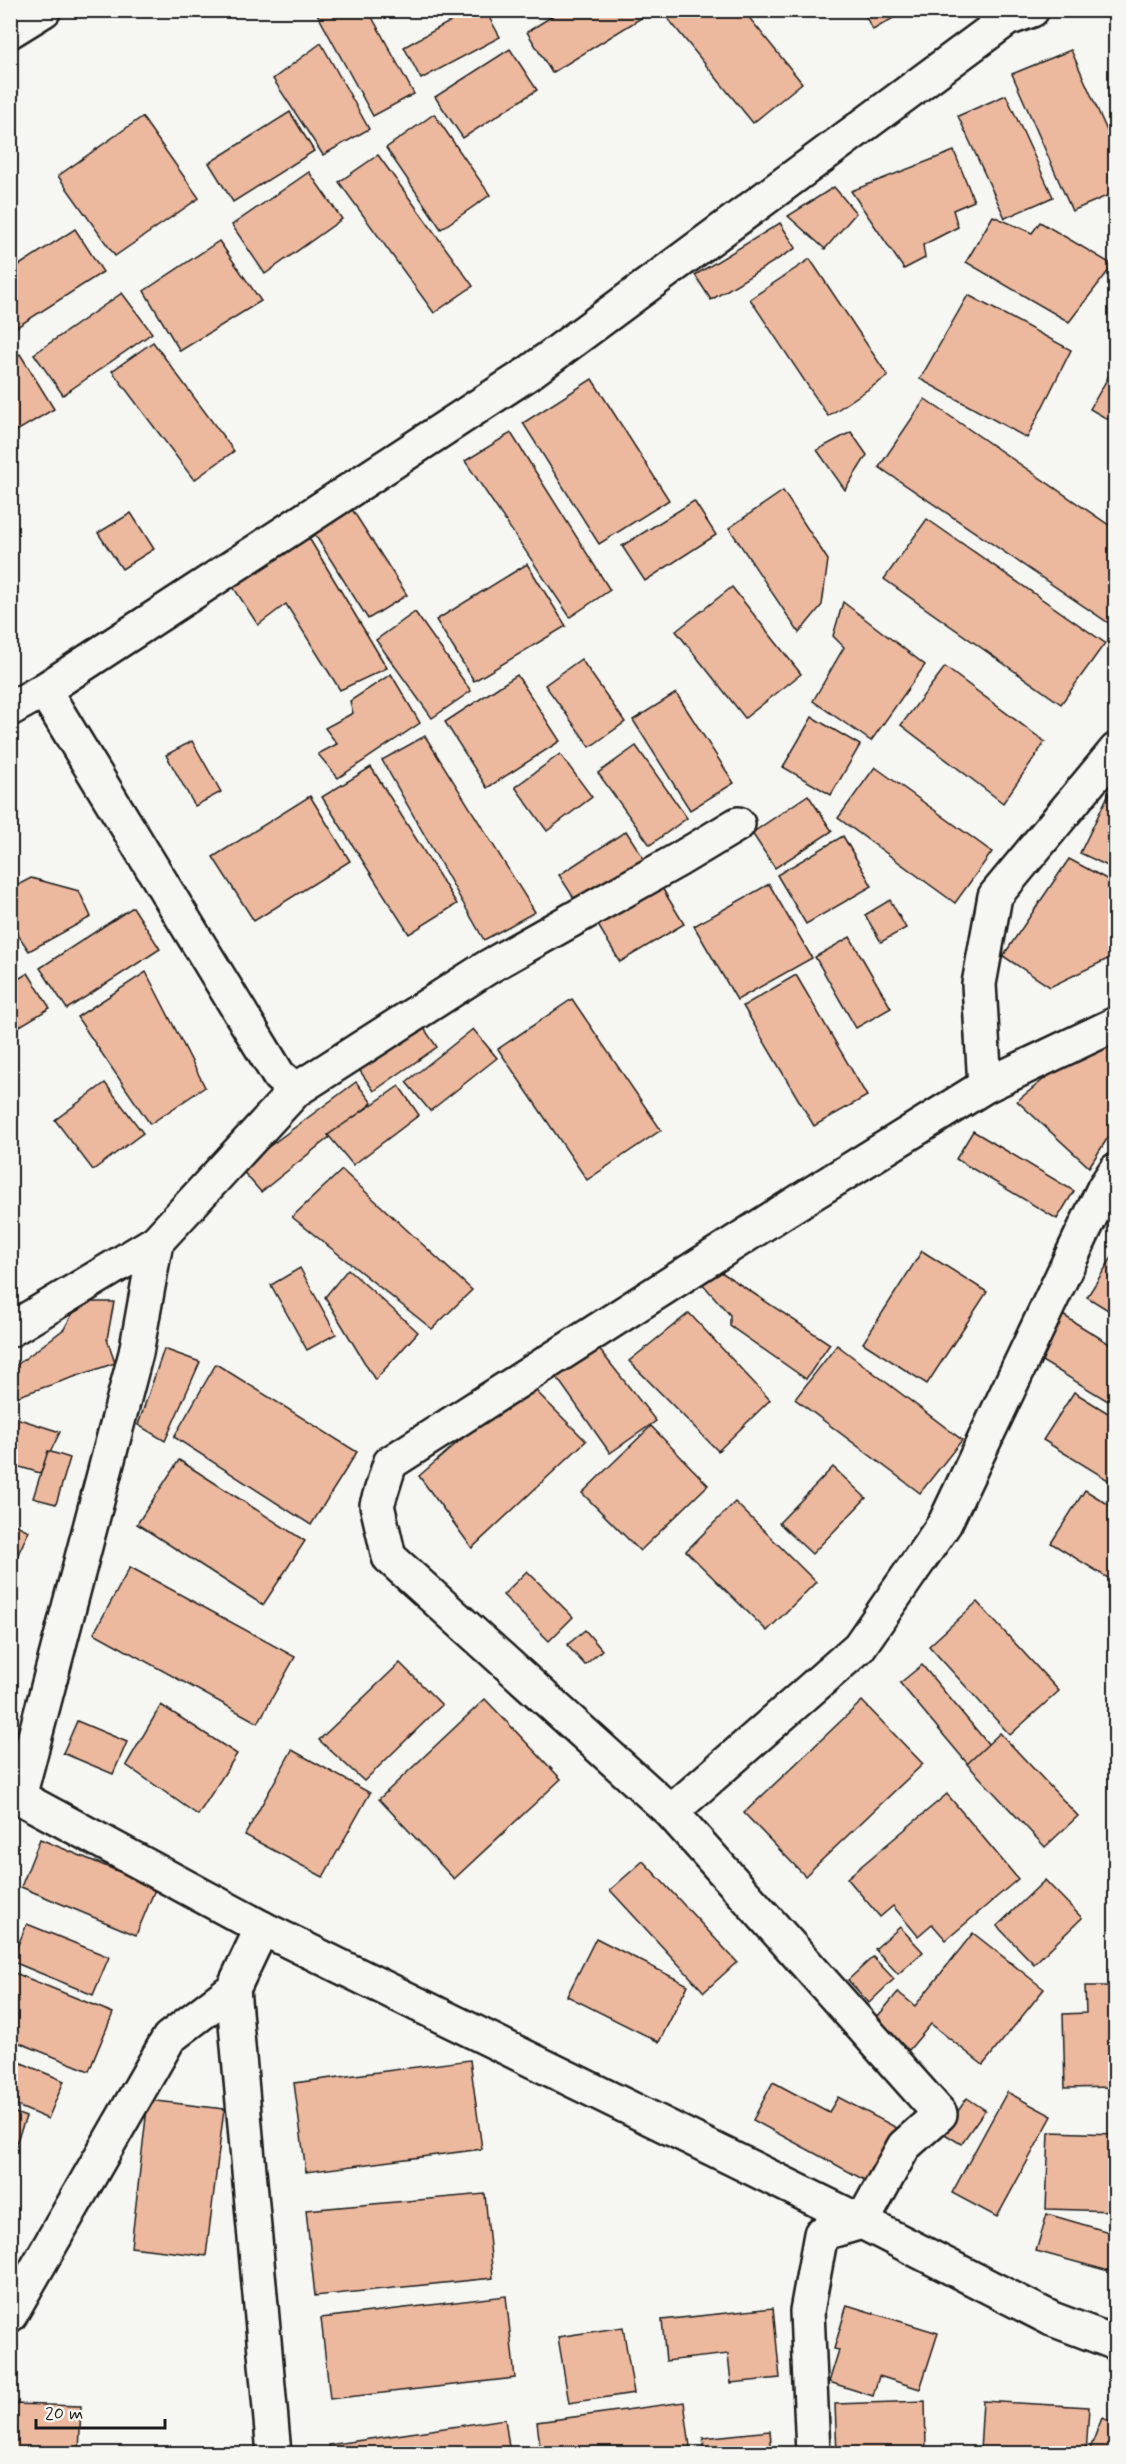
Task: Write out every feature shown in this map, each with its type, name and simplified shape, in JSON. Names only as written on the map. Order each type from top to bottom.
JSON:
[{"type":"street","points":[[10,31],[44,10]]},
{"type":"street","points":[[10,709],[44,690],[529,374],[1007,19],[1032,10]]},
{"type":"street","points":[[44,690],[279,1076],[296,1090]]},
{"type":"street","points":[[985,1086],[979,984],[995,896],[1116,750]]},
{"type":"street","points":[[10,1330],[156,1242],[296,1090],[488,967],[738,824]]},
{"type":"street","points":[[813,2454],[807,2311],[821,2234],[862,2222],[904,2146],[940,2114],[671,1812],[389,1557],[377,1505],[390,1463],[784,1211],[985,1086],[1116,1024]]},
{"type":"street","points":[[671,1812],[860,1647],[945,1523],[1104,1188],[1116,1170]]},
{"type":"street","points":[[156,1242],[136,1353],[15,1796],[262,1928],[862,2222],[1052,2319],[1116,2343]]},
{"type":"street","points":[[10,2315],[169,2038],[233,1989],[262,1928]]},
{"type":"street","points":[[233,1989],[274,2454]]},
{"type":"building","points":[[315,10],[368,10],[414,94],[373,116]]},
{"type":"building","points":[[471,10],[485,10],[500,37],[421,79],[404,47]]},
{"type":"building","points":[[562,10],[650,10],[651,12],[552,73],[527,32]]},
{"type":"building","points":[[661,10],[743,10],[802,83],[753,123]]},
{"type":"building","points":[[862,10],[907,10],[873,30]]},
{"type":"building","points":[[321,43],[369,129],[323,155],[273,79]]},
{"type":"building","points":[[510,49],[537,90],[463,138],[435,97]]},
{"type":"building","points":[[1071,50],[1116,151],[1116,192],[1072,211],[1012,74]]},
{"type":"building","points":[[1006,95],[1053,197],[1005,218],[958,116]]},
{"type":"building","points":[[290,112],[314,151],[233,202],[209,163]]},
{"type":"building","points":[[434,114],[490,195],[441,229],[386,148]]},
{"type":"building","points":[[142,117],[199,198],[115,256],[58,176]]},
{"type":"building","points":[[954,151],[974,201],[953,210],[958,227],[923,245],[925,258],[904,269],[851,191]]},
{"type":"building","points":[[378,155],[473,286],[434,313],[339,182]]},
{"type":"building","points":[[309,172],[342,219],[265,274],[232,225]]},
{"type":"building","points":[[834,187],[856,213],[825,249],[788,216]]},
{"type":"building","points":[[993,216],[1032,233],[1040,222],[1113,265],[1069,322],[966,262]]},
{"type":"building","points":[[780,223],[796,248],[711,300],[695,275]]},
{"type":"building","points":[[75,229],[103,272],[17,327],[10,316],[10,271]]},
{"type":"building","points":[[219,241],[261,301],[180,351],[144,291]]},
{"type":"building","points":[[810,259],[888,376],[828,416],[750,299]]},
{"type":"building","points":[[122,293],[152,333],[63,395],[34,354]]},
{"type":"building","points":[[968,295],[1071,350],[1027,438],[920,379]]},
{"type":"building","points":[[153,342],[234,451],[194,480],[112,371]]},
{"type":"building","points":[[20,354],[54,409],[10,435],[10,359]]},
{"type":"building","points":[[1110,374],[1116,377],[1116,424],[1090,409]]},
{"type":"building","points":[[592,379],[669,500],[599,544],[523,423]]},
{"type":"building","points":[[925,399],[1116,530],[1116,628],[879,467]]},
{"type":"building","points":[[851,432],[867,455],[845,490],[817,450]]},
{"type":"building","points":[[511,433],[610,590],[570,617],[465,461]]},
{"type":"building","points":[[783,491],[828,560],[822,605],[799,633],[729,528]]},
{"type":"building","points":[[694,501],[716,535],[645,581],[622,546]]},
{"type":"building","points":[[348,503],[407,595],[368,619],[310,527]]},
{"type":"building","points":[[131,513],[154,549],[122,569],[98,533]]},
{"type":"building","points":[[927,519],[1105,643],[1061,704],[884,579]]},
{"type":"building","points":[[306,533],[387,668],[340,690],[286,604],[258,625],[228,579]]},
{"type":"building","points":[[527,564],[566,626],[474,681],[436,620]]},
{"type":"building","points":[[732,587],[801,674],[745,718],[676,631]]},
{"type":"building","points":[[843,602],[925,665],[871,741],[813,701],[844,647],[833,636]]},
{"type":"building","points":[[415,612],[471,691],[432,718],[376,640]]},
{"type":"building","points":[[581,659],[625,722],[590,747],[545,685]]},
{"type":"building","points":[[945,667],[1045,742],[1003,803],[901,725]]},
{"type":"building","points":[[391,674],[420,723],[338,778],[318,754],[337,744],[325,728],[353,713],[350,701]]},
{"type":"building","points":[[517,675],[560,741],[487,788],[445,722]]},
{"type":"building","points":[[676,693],[734,783],[690,810],[633,720]]},
{"type":"building","points":[[812,717],[860,745],[831,795],[783,767]]},
{"type":"building","points":[[425,736],[535,912],[484,940],[382,760]]},
{"type":"building","points":[[192,741],[221,792],[195,806],[166,755]]},
{"type":"building","points":[[636,746],[687,818],[650,845],[598,773]]},
{"type":"building","points":[[560,754],[592,797],[547,831],[515,787]]},
{"type":"building","points":[[371,767],[457,904],[409,934],[322,797]]},
{"type":"building","points":[[875,767],[992,852],[955,903],[838,818]]},
{"type":"building","points":[[1116,779],[1116,870],[1080,853]]},
{"type":"building","points":[[808,795],[832,831],[775,868],[752,833]]},
{"type":"building","points":[[310,796],[350,861],[254,921],[213,857]]},
{"type":"building","points":[[626,831],[646,862],[579,906],[559,875]]},
{"type":"building","points":[[843,836],[872,886],[806,924],[777,875]]},
{"type":"building","points":[[1069,859],[1116,884],[1116,955],[1050,987],[1003,956]]},
{"type":"building","points":[[31,878],[79,891],[91,917],[29,951],[10,923],[10,889]]},
{"type":"building","points":[[659,883],[684,924],[620,962],[595,920]]},
{"type":"building","points":[[769,884],[812,958],[737,1000],[694,926]]},
{"type":"building","points":[[890,900],[906,928],[881,942],[865,915]]},
{"type":"building","points":[[133,907],[160,949],[67,1009],[40,968]]},
{"type":"building","points":[[850,937],[891,1008],[856,1028],[815,957]]},
{"type":"building","points":[[146,972],[205,1087],[150,1124],[77,1017]]},
{"type":"building","points":[[28,973],[50,1008],[10,1032],[10,984]]},
{"type":"building","points":[[796,975],[867,1096],[814,1126],[743,1006]]},
{"type":"building","points":[[572,999],[661,1130],[587,1180],[498,1049]]},
{"type":"building","points":[[416,1017],[437,1047],[374,1091],[353,1061]]},
{"type":"building","points":[[473,1029],[497,1058],[430,1111],[406,1082]]},
{"type":"building","points":[[1101,1033],[1116,1042],[1116,1125],[1089,1167],[1017,1101]]},
{"type":"building","points":[[356,1082],[372,1103],[261,1192],[240,1168]]},
{"type":"building","points":[[105,1083],[143,1133],[93,1170],[55,1120]]},
{"type":"building","points":[[399,1086],[419,1115],[353,1165],[328,1135]]},
{"type":"building","points":[[973,1131],[1074,1191],[1057,1219],[956,1159]]},
{"type":"building","points":[[342,1170],[472,1290],[432,1329],[292,1217]]},
{"type":"building","points":[[922,1251],[987,1292],[927,1384],[863,1343]]},
{"type":"building","points":[[1116,1251],[1116,1315],[1087,1297]]},
{"type":"building","points":[[709,1264],[830,1344],[806,1379],[730,1326],[730,1315],[699,1280]]},
{"type":"building","points":[[300,1268],[336,1334],[307,1350],[271,1285]]},
{"type":"building","points":[[348,1269],[418,1332],[375,1380],[325,1297]]},
{"type":"building","points":[[79,1302],[114,1302],[107,1339],[115,1363],[10,1399],[10,1370],[64,1329]]},
{"type":"building","points":[[1058,1312],[1116,1348],[1116,1406],[1032,1355]]},
{"type":"building","points":[[689,1313],[770,1400],[718,1451],[629,1361]]},
{"type":"building","points":[[595,1344],[656,1421],[610,1453],[553,1372]]},
{"type":"building","points":[[837,1345],[962,1440],[920,1493],[795,1399]]},
{"type":"building","points":[[164,1349],[200,1362],[165,1441],[138,1425]]},
{"type":"building","points":[[216,1364],[357,1452],[311,1525],[174,1437]]},
{"type":"building","points":[[527,1382],[586,1441],[472,1548],[419,1476]]},
{"type":"building","points":[[1074,1392],[1116,1418],[1116,1485],[1043,1440]]},
{"type":"building","points":[[10,1416],[60,1432],[40,1473],[10,1464]]},
{"type":"building","points":[[651,1426],[708,1485],[640,1551],[582,1493]]},
{"type":"building","points":[[48,1451],[70,1458],[56,1504],[33,1498]]},
{"type":"building","points":[[179,1460],[305,1541],[263,1605],[137,1524]]},
{"type":"building","points":[[833,1467],[866,1498],[812,1554],[779,1523]]},
{"type":"building","points":[[1085,1490],[1116,1509],[1116,1583],[1051,1543]]},
{"type":"building","points":[[735,1502],[816,1582],[767,1631],[686,1551]]},
{"type":"building","points":[[10,1522],[29,1531],[10,1571]]},
{"type":"building","points":[[130,1567],[295,1657],[258,1723],[94,1633]]},
{"type":"building","points":[[527,1571],[573,1617],[549,1641],[503,1595]]},
{"type":"building","points":[[977,1602],[1059,1691],[1010,1735],[929,1646]]},
{"type":"building","points":[[585,1630],[602,1650],[585,1665],[567,1645]]},
{"type":"building","points":[[400,1663],[442,1705],[364,1781],[319,1740]]},
{"type":"building","points":[[922,1665],[994,1751],[972,1769],[900,1683]]},
{"type":"building","points":[[485,1699],[561,1779],[454,1879],[379,1799]]},
{"type":"building","points":[[862,1701],[923,1764],[805,1876],[744,1813]]},
{"type":"building","points":[[161,1705],[237,1754],[198,1815],[126,1765]]},
{"type":"building","points":[[77,1721],[127,1742],[113,1774],[63,1753]]},
{"type":"building","points":[[1000,1733],[1078,1816],[1045,1847],[967,1764]]},
{"type":"building","points":[[292,1750],[370,1793],[323,1877],[245,1835]]},
{"type":"building","points":[[947,1794],[1018,1879],[946,1940],[932,1924],[918,1936],[893,1906],[880,1917],[847,1878]]},
{"type":"building","points":[[40,1839],[156,1887],[136,1935],[21,1887]]},
{"type":"building","points":[[643,1861],[737,1962],[704,1992],[610,1890]]},
{"type":"building","points":[[1045,1880],[1082,1918],[1034,1964],[997,1926]]},
{"type":"building","points":[[27,1924],[109,1957],[93,1995],[11,1961]]},
{"type":"building","points":[[900,1927],[923,1952],[898,1974],[875,1949]]},
{"type":"building","points":[[973,1933],[1044,1989],[983,2065],[931,2024],[909,2050],[873,2022],[898,1992],[915,2006]]},
{"type":"building","points":[[596,1938],[688,1985],[659,2042],[567,1996]]},
{"type":"building","points":[[873,1957],[894,1979],[869,2003],[848,1980]]},
{"type":"building","points":[[10,1971],[113,2013],[89,2071],[10,2039]]},
{"type":"building","points":[[1085,1986],[1116,1986],[1116,2087],[1065,2088],[1063,2014],[1086,2013]]},
{"type":"building","points":[[10,2058],[64,2081],[48,2119],[10,2103]]},
{"type":"building","points":[[470,2060],[482,2149],[306,2172],[294,2083]]},
{"type":"building","points":[[773,2082],[829,2112],[838,2097],[897,2128],[868,2182],[753,2120]]},
{"type":"building","points":[[1007,2092],[1052,2116],[997,2217],[952,2193]]},
{"type":"building","points":[[967,2098],[985,2110],[961,2144],[943,2133]]},
{"type":"building","points":[[148,2100],[224,2109],[206,2256],[131,2247]]},
{"type":"building","points":[[10,2111],[26,2117],[13,2151],[10,2150]]},
{"type":"building","points":[[1049,2132],[1116,2134],[1116,2211],[1046,2209]]},
{"type":"building","points":[[485,2194],[493,2278],[315,2296],[306,2210]]},
{"type":"building","points":[[1047,2214],[1116,2234],[1116,2273],[1036,2251]]},
{"type":"building","points":[[506,2296],[515,2378],[330,2399],[321,2318]]},
{"type":"building","points":[[847,2305],[938,2333],[920,2389],[879,2376],[873,2396],[829,2382],[839,2350],[834,2349]]},
{"type":"building","points":[[773,2308],[780,2378],[731,2383],[728,2354],[666,2361],[662,2320]]},
{"type":"building","points":[[623,2327],[634,2393],[569,2403],[558,2337]]},
{"type":"building","points":[[925,2401],[926,2451],[837,2454],[835,2404]]},
{"type":"building","points":[[983,2401],[1089,2407],[1086,2454],[980,2450]]},
{"type":"building","points":[[684,2402],[691,2454],[541,2454],[537,2422]]},
{"type":"building","points":[[13,2404],[81,2406],[79,2454],[11,2454]]},
{"type":"building","points":[[1102,2418],[1116,2424],[1116,2454],[1088,2454]]},
{"type":"building","points":[[505,2419],[510,2454],[330,2454],[329,2445]]},
{"type":"building","points":[[770,2431],[772,2454],[705,2454],[703,2438]]}]
